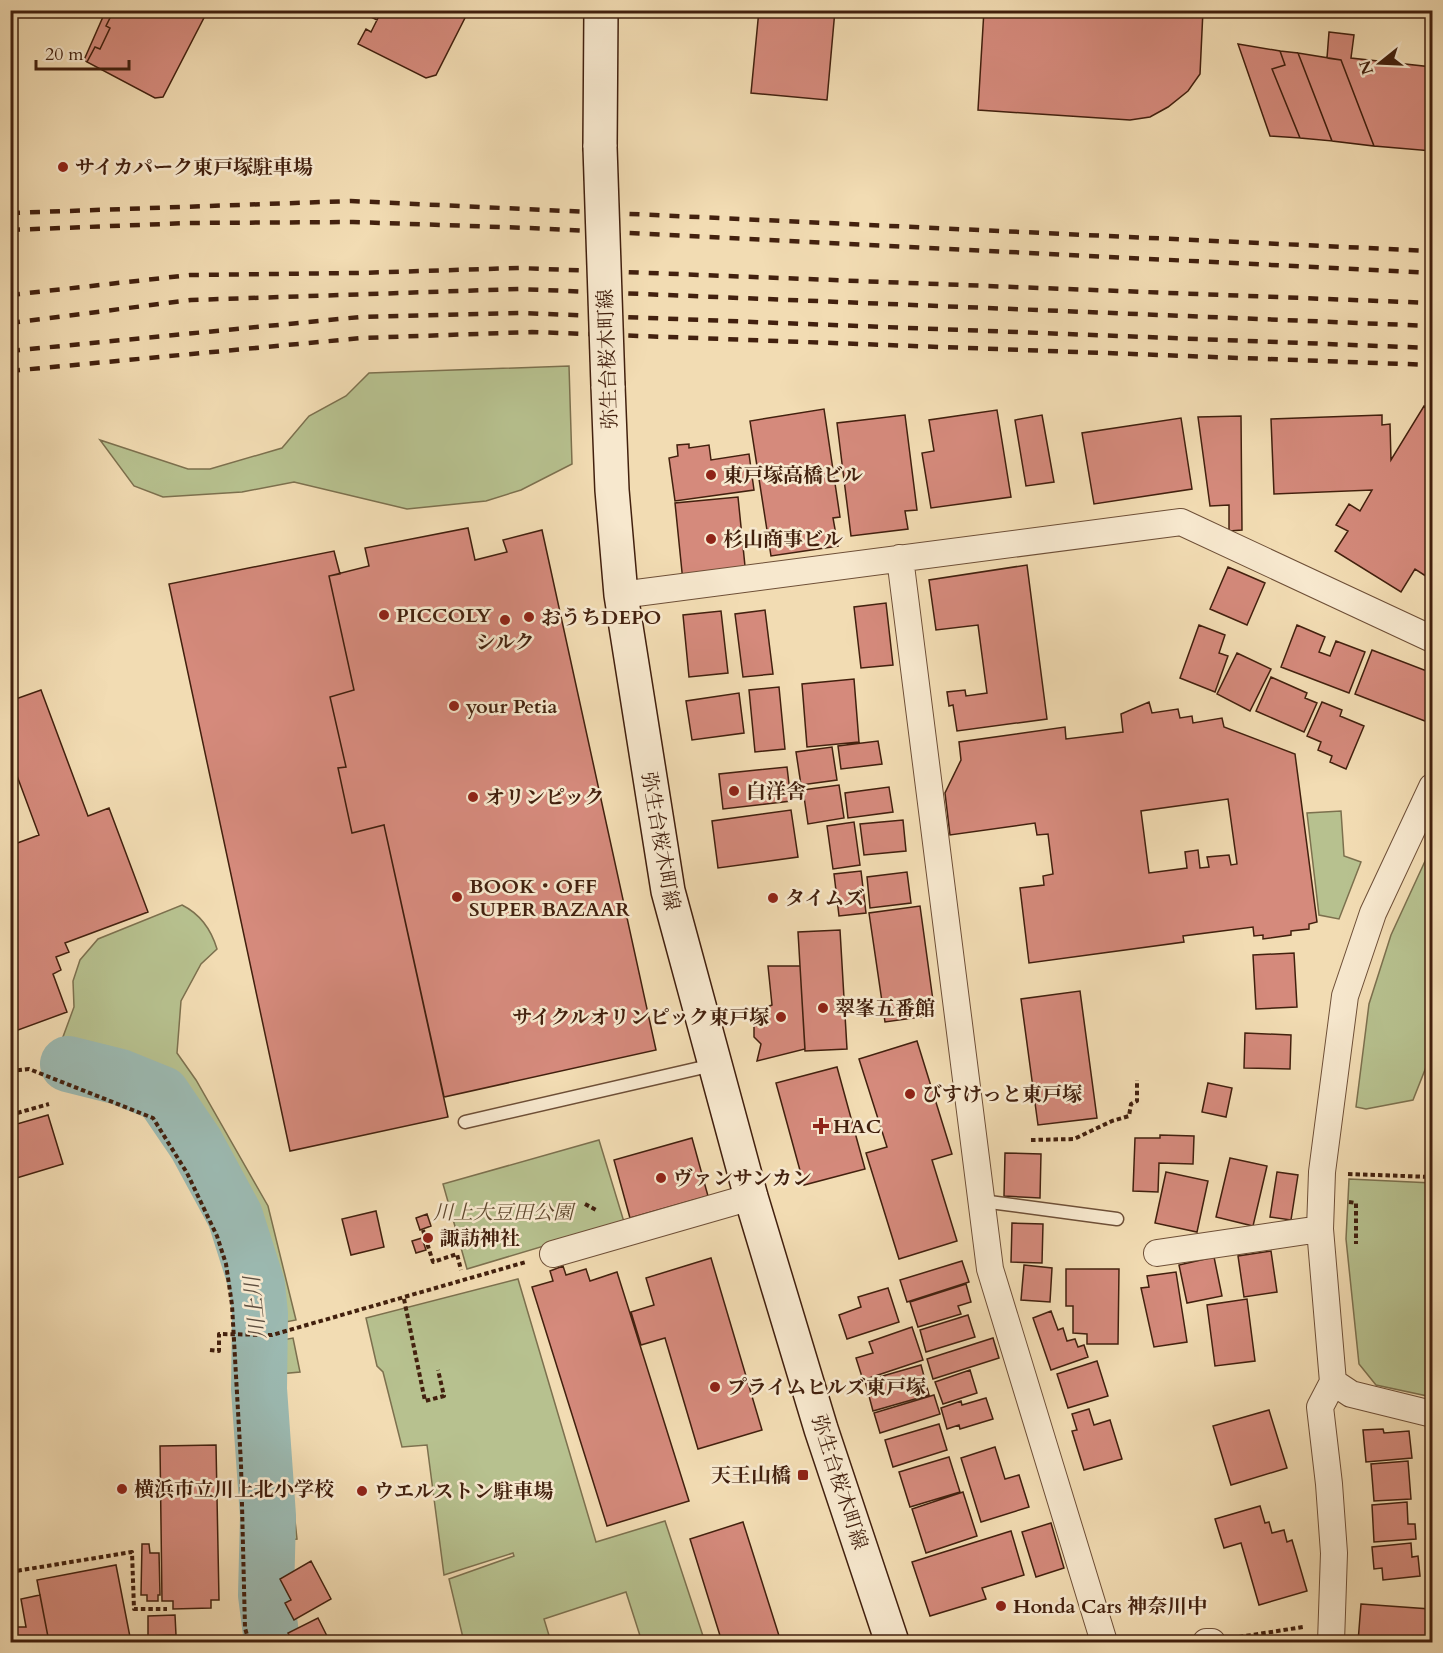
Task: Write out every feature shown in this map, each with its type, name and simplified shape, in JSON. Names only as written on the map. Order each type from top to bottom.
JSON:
[{"type":"main road","name":"弥生台桜木町線","points":[[601,10],[600,147],[612,490],[621,595],[668,891],[751,1197],[821,1429],[892,1642]]},
{"type":"street","points":[[621,595],[1181,522],[1432,639]]},
{"type":"street","points":[[900,558],[990,1269],[1104,1642]]},
{"type":"street","points":[[1332,1633],[1334,1553],[1320,1407],[1333,1382],[1320,1228],[1322,1172],[1345,996],[1373,913],[1432,787]]},
{"type":"street","points":[[553,1254],[751,1197]]},
{"type":"street","points":[[1157,1253],[1320,1228]]},
{"type":"street","points":[[1333,1382],[1351,1395],[1432,1414]]},
{"type":"lane","points":[[465,1122],[714,1065]]},
{"type":"lane","points":[[982,1201],[1117,1219]]},
{"type":"path","points":[[10,1071],[29,1069],[125,1105],[153,1119],[187,1173],[217,1236],[226,1264],[232,1305],[241,1464],[245,1628],[249,1642]]},
{"type":"path","points":[[1031,1140],[1074,1139],[1112,1121],[1129,1116],[1131,1104],[1137,1101],[1137,1080]]},
{"type":"path","points":[[10,1115],[49,1104]]},
{"type":"path","points":[[1344,1173],[1432,1177]]},
{"type":"path","points":[[1356,1219],[1356,1244]]},
{"type":"path","points":[[423,1230],[433,1262],[456,1254],[461,1270]]},
{"type":"path","points":[[210,1350],[219,1351],[219,1334],[272,1335],[404,1299],[553,1254]]},
{"type":"path","points":[[404,1299],[425,1401],[444,1396],[438,1370]]},
{"type":"path","points":[[10,1572],[132,1552],[134,1609],[167,1609]]},
{"type":"path","points":[[10,1615],[15,1642]]},
{"type":"path","points":[[1209,1642],[1332,1633]]},
{"type":"green space","points":[[569,366],[572,464],[521,490],[486,501],[407,509],[294,482],[242,492],[163,497],[134,486],[100,440],[188,469],[210,469],[282,448],[309,416],[346,396],[369,373]]},
{"type":"green space","points":[[1341,811],[1344,856],[1361,862],[1339,919],[1319,915],[1307,813]]},
{"type":"green space","points":[[1432,846],[1432,1052],[1413,1100],[1366,1109],[1356,1107],[1369,1004],[1391,935]]},
{"type":"green space","points":[[182,905],[204,923],[217,949],[201,964],[181,1001],[177,1053],[196,1080],[268,1206],[296,1320],[275,1324],[264,1322],[261,1260],[248,1220],[217,1159],[172,1090],[143,1075],[97,1058],[68,1057],[60,1045],[74,1007],[73,981],[80,960],[98,939]]},
{"type":"green space","name":"川上大豆田公園","points":[[599,1140],[624,1222],[467,1269],[443,1184]]},
{"type":"green space","points":[[1349,1179],[1432,1183],[1432,1397],[1376,1385],[1359,1364],[1346,1239]]},
{"type":"green space","points":[[518,1279],[596,1542],[665,1521],[705,1642],[642,1642],[626,1592],[544,1619],[551,1642],[464,1642],[449,1579],[514,1556],[513,1553],[444,1575],[427,1445],[402,1447],[383,1372],[377,1366],[366,1318]]},
{"type":"green space","points":[[293,1338],[300,1372],[279,1374],[297,1539],[272,1542],[274,1476],[266,1343]]},
{"type":"building","points":[[106,10],[114,10],[106,26],[110,28],[100,49],[95,47],[87,62],[84,60]]},
{"type":"building","points":[[114,10],[208,10],[163,97],[155,98],[87,62],[95,47],[100,49],[110,28],[106,26]]},
{"type":"building","points":[[364,10],[382,10],[377,20],[363,13]]},
{"type":"building","points":[[382,10],[469,10],[436,75],[426,78],[358,44],[366,29],[371,32]]},
{"type":"building","points":[[759,10],[835,10],[827,100],[751,93]]},
{"type":"building","points":[[984,10],[1203,10],[1200,74],[1188,91],[1168,107],[1150,117],[1130,120],[978,110]]},
{"type":"building","points":[[1329,32],[1354,35],[1351,58],[1432,67],[1432,151],[1374,146],[1341,60],[1327,58]]},
{"type":"building","points":[[1238,44],[1280,51],[1285,65],[1272,69],[1300,138],[1270,136]]},
{"type":"building","points":[[1280,51],[1298,53],[1332,141],[1300,138],[1272,69],[1285,65]]},
{"type":"building","points":[[1298,53],[1341,60],[1374,146],[1332,141]]},
{"type":"building","points":[[1424,406],[1432,411],[1432,580],[1415,569],[1401,592],[1335,551],[1348,531],[1336,525],[1349,504],[1360,511],[1372,490],[1274,494],[1271,419],[1382,415],[1382,425],[1390,424],[1391,460]]},
{"type":"building","points":[[824,409],[840,517],[833,518],[838,546],[771,556],[750,421]]},
{"type":"building","points":[[997,410],[1011,497],[931,508],[922,453],[934,451],[929,420]]},
{"type":"building","points":[[905,415],[917,510],[905,511],[908,529],[851,536],[837,423]]},
{"type":"building","points":[[1042,415],[1054,482],[1026,486],[1015,420]]},
{"type":"building","points":[[1241,416],[1242,530],[1229,531],[1229,505],[1210,506],[1198,417]]},
{"type":"building","points":[[1181,418],[1192,489],[1094,504],[1082,433]]},
{"type":"building","name":"東戸塚高橋ビル","points":[[689,444],[689,448],[709,445],[711,460],[749,454],[754,490],[675,501],[669,458],[678,456],[677,445]]},
{"type":"building","name":"杉山商事ビル","points":[[738,497],[746,576],[683,582],[675,503]]},
{"type":"building","name":"オリンピック","points":[[468,528],[475,560],[507,552],[503,540],[542,530],[656,1050],[444,1097],[384,825],[352,833],[338,768],[346,767],[330,697],[354,690],[329,576],[369,566],[365,548]]},
{"type":"building","points":[[334,551],[340,574],[329,576],[354,690],[330,697],[346,767],[338,768],[352,833],[384,825],[448,1117],[290,1151],[169,584]]},
{"type":"building","points":[[1027,565],[1047,719],[957,731],[953,705],[949,706],[947,692],[965,690],[966,696],[987,693],[978,625],[936,630],[929,580]]},
{"type":"building","points":[[1228,567],[1265,583],[1247,625],[1210,609]]},
{"type":"building","points":[[886,603],[893,665],[861,668],[854,607]]},
{"type":"building","points":[[765,610],[773,674],[743,677],[735,614]]},
{"type":"building","points":[[721,611],[728,673],[689,677],[683,615]]},
{"type":"building","points":[[1199,625],[1225,635],[1219,653],[1228,656],[1215,692],[1180,678]]},
{"type":"building","points":[[1297,625],[1325,637],[1319,652],[1330,656],[1336,641],[1365,652],[1349,693],[1281,667]]},
{"type":"building","points":[[1372,650],[1432,673],[1430,723],[1355,694]]},
{"type":"building","points":[[1237,653],[1271,669],[1250,711],[1217,694]]},
{"type":"building","points":[[1271,677],[1307,693],[1305,698],[1317,703],[1304,732],[1256,711]]},
{"type":"building","points":[[854,679],[859,742],[807,747],[802,684]]},
{"type":"building","points":[[779,687],[785,749],[755,752],[749,690]]},
{"type":"building","points":[[41,690],[88,816],[109,808],[148,912],[65,943],[69,952],[56,957],[61,970],[53,974],[67,1012],[10,1033],[10,841],[12,845],[39,835],[10,757],[10,701]]},
{"type":"building","points":[[739,693],[744,733],[692,740],[686,701]]},
{"type":"building","points":[[1149,702],[1152,713],[1178,709],[1180,718],[1192,716],[1193,723],[1222,718],[1224,727],[1295,754],[1317,922],[1309,924],[1309,929],[1291,931],[1291,935],[1263,939],[1263,935],[1254,936],[1253,927],[1183,936],[1184,942],[1029,963],[1020,888],[1044,885],[1043,876],[1053,874],[1048,834],[1037,835],[1035,823],[950,835],[945,793],[961,760],[959,742],[1065,727],[1066,739],[1123,732],[1121,714]],"holes":[[[1228,799],[1237,864],[1231,865],[1229,855],[1207,857],[1209,867],[1200,868],[1198,850],[1185,852],[1187,868],[1149,873],[1141,811]]]},
{"type":"building","points":[[1322,702],[1342,710],[1340,716],[1364,726],[1346,769],[1330,762],[1332,756],[1318,750],[1321,742],[1307,736]]},
{"type":"building","points":[[878,741],[882,764],[841,769],[838,746]]},
{"type":"building","points":[[832,747],[837,780],[801,785],[796,752]]},
{"type":"building","points":[[787,767],[791,801],[723,809],[719,774]]},
{"type":"building","points":[[839,785],[844,818],[808,824],[803,790]]},
{"type":"building","points":[[889,787],[893,812],[848,818],[845,793]]},
{"type":"building","points":[[791,810],[798,857],[718,868],[712,821]]},
{"type":"building","points":[[903,820],[906,851],[864,855],[860,824]]},
{"type":"building","points":[[854,822],[860,865],[833,869],[827,826]]},
{"type":"building","points":[[861,871],[866,913],[839,916],[834,874]]},
{"type":"building","points":[[907,872],[911,903],[870,908],[867,877]]},
{"type":"building","points":[[920,906],[935,1015],[885,1022],[869,913]]},
{"type":"building","name":"翠峯五番館","points":[[840,930],[847,1049],[805,1051],[798,932]]},
{"type":"building","points":[[1294,953],[1297,1007],[1256,1009],[1253,955]]},
{"type":"building","name":"サイクルオリンピック東戸塚","points":[[768,966],[800,966],[805,1049],[757,1061],[761,1044],[754,1037],[754,1020],[772,1005]]},
{"type":"building","points":[[1080,991],[1097,1118],[1038,1125],[1021,999]]},
{"type":"building","points":[[1245,1033],[1291,1035],[1290,1069],[1244,1068]]},
{"type":"building","points":[[917,1041],[952,1154],[932,1160],[957,1241],[899,1259],[866,1153],[887,1147],[859,1059]]},
{"type":"building","name":"HAC","points":[[837,1067],[865,1169],[804,1185],[776,1083]]},
{"type":"building","points":[[1208,1083],[1232,1088],[1226,1117],[1202,1112]]},
{"type":"building","points":[[48,1115],[63,1164],[10,1180],[10,1126]]},
{"type":"building","points":[[1160,1135],[1194,1136],[1193,1164],[1159,1163],[1158,1192],[1133,1191],[1135,1138],[1160,1138]]},
{"type":"building","name":"ヴァンサンカン","points":[[692,1138],[708,1196],[630,1218],[614,1160]]},
{"type":"building","points":[[1005,1153],[1041,1154],[1040,1198],[1004,1196]]},
{"type":"building","points":[[1230,1158],[1267,1166],[1253,1226],[1216,1217]]},
{"type":"building","points":[[1166,1172],[1208,1181],[1197,1232],[1155,1223]]},
{"type":"building","points":[[1277,1172],[1298,1175],[1291,1220],[1270,1217]]},
{"type":"building","points":[[376,1211],[384,1247],[351,1255],[342,1219]]},
{"type":"building","points":[[427,1214],[431,1226],[420,1230],[416,1218]]},
{"type":"building","points":[[1012,1223],[1043,1224],[1042,1263],[1011,1262]]},
{"type":"building","points":[[422,1238],[426,1250],[416,1253],[412,1241]]},
{"type":"building","points":[[1271,1251],[1277,1292],[1244,1297],[1238,1256]]},
{"type":"building","points":[[1214,1257],[1222,1296],[1187,1303],[1179,1265]]},
{"type":"building","name":"プライムヒルズ東戸塚","points":[[711,1258],[762,1430],[698,1449],[665,1338],[641,1345],[631,1312],[654,1305],[646,1278]]},
{"type":"building","points":[[962,1261],[969,1282],[907,1302],[900,1280]]},
{"type":"building","points":[[1024,1265],[1052,1268],[1050,1302],[1021,1300]]},
{"type":"building","points":[[563,1266],[566,1275],[586,1269],[590,1281],[617,1272],[689,1501],[607,1526],[532,1287],[553,1281],[550,1271]]},
{"type":"building","points":[[1066,1269],[1119,1269],[1118,1344],[1087,1344],[1087,1334],[1073,1333],[1073,1306],[1066,1306]]},
{"type":"building","points":[[1176,1272],[1187,1342],[1154,1347],[1141,1288],[1149,1287],[1147,1276]]},
{"type":"building","points":[[966,1284],[971,1302],[958,1306],[961,1314],[918,1327],[910,1302]]},
{"type":"building","points":[[888,1288],[899,1322],[847,1339],[839,1315],[861,1307],[858,1297]]},
{"type":"building","points":[[1247,1299],[1255,1361],[1215,1366],[1207,1305]]},
{"type":"building","points":[[1051,1311],[1058,1330],[1063,1328],[1067,1341],[1075,1339],[1078,1347],[1084,1345],[1088,1357],[1051,1370],[1033,1318]]},
{"type":"building","points":[[968,1315],[975,1337],[926,1352],[920,1330]]},
{"type":"building","points":[[912,1327],[923,1360],[863,1380],[856,1358],[873,1353],[869,1342]]},
{"type":"building","points":[[993,1338],[999,1358],[933,1379],[927,1359]]},
{"type":"building","points":[[1097,1361],[1108,1396],[1068,1408],[1057,1374]]},
{"type":"building","points":[[921,1365],[929,1395],[873,1411],[865,1381]]},
{"type":"building","points":[[970,1370],[977,1393],[943,1404],[935,1382]]},
{"type":"building","points":[[934,1395],[940,1414],[880,1433],[874,1413]]},
{"type":"building","points":[[986,1398],[993,1419],[960,1429],[959,1425],[947,1429],[941,1408],[961,1401],[962,1405]]},
{"type":"building","points":[[1089,1409],[1094,1425],[1110,1420],[1122,1459],[1084,1470],[1072,1431],[1077,1430],[1072,1414]]},
{"type":"building","points":[[1269,1410],[1287,1468],[1231,1485],[1213,1426]]},
{"type":"building","points":[[939,1424],[947,1450],[893,1467],[885,1440]]},
{"type":"building","points":[[1383,1429],[1384,1433],[1409,1431],[1412,1458],[1366,1462],[1363,1430]]},
{"type":"building","points":[[216,1445],[219,1600],[211,1600],[211,1608],[173,1609],[173,1601],[162,1601],[160,1446]]},
{"type":"building","points":[[995,1447],[1005,1479],[1019,1475],[1029,1507],[981,1522],[961,1458]]},
{"type":"building","points":[[949,1457],[960,1492],[910,1507],[899,1472]]},
{"type":"building","points":[[1408,1461],[1411,1499],[1374,1501],[1371,1464]]},
{"type":"building","points":[[963,1492],[977,1536],[926,1553],[912,1509]]},
{"type":"building","points":[[1407,1502],[1408,1524],[1415,1524],[1416,1539],[1374,1542],[1372,1505]]},
{"type":"building","points":[[1260,1506],[1265,1523],[1269,1522],[1272,1533],[1284,1530],[1287,1542],[1292,1540],[1307,1591],[1259,1605],[1241,1543],[1224,1548],[1215,1519]]},
{"type":"building","points":[[743,1522],[781,1642],[722,1642],[690,1539]]},
{"type":"building","points":[[1051,1523],[1064,1568],[1036,1577],[1022,1532]]},
{"type":"building","points":[[1011,1531],[1024,1575],[982,1588],[986,1599],[930,1616],[912,1562]]},
{"type":"building","points":[[1411,1543],[1412,1557],[1418,1556],[1420,1576],[1383,1580],[1382,1568],[1374,1569],[1372,1547]]},
{"type":"building","points":[[142,1544],[149,1544],[150,1553],[159,1553],[160,1595],[158,1595],[158,1601],[147,1601],[147,1595],[141,1595]]},
{"type":"building","points":[[311,1561],[331,1599],[294,1620],[285,1603],[291,1600],[280,1579]]},
{"type":"building","points":[[116,1565],[131,1642],[49,1642],[37,1580]]},
{"type":"building","points":[[40,1595],[49,1642],[10,1642],[10,1627],[26,1627],[21,1599]]},
{"type":"building","points":[[1361,1604],[1430,1609],[1427,1642],[1358,1642]]},
{"type":"building","points":[[175,1615],[176,1635],[148,1636],[148,1616]]},
{"type":"building","points":[[318,1618],[330,1642],[293,1642],[288,1633]]},
{"type":"waterway","name":"川上川","points":[[68,1064],[120,1077],[162,1094],[196,1144],[235,1216],[257,1285],[260,1314],[259,1389],[268,1516],[266,1595],[272,1642]]},
{"type":"railway","points":[[10,213],[351,201],[1432,251]]},
{"type":"railway","points":[[10,230],[189,223],[353,222],[530,228],[1432,273]]},
{"type":"railway","points":[[10,295],[190,275],[519,268],[1432,303]]},
{"type":"railway","points":[[10,323],[191,300],[519,289],[1432,326]]},
{"type":"railway","points":[[10,351],[360,317],[520,313],[1432,348]]},
{"type":"railway","points":[[10,371],[362,338],[532,332],[1432,365]]},
{"type":"place","name":"サイカパーク東戸塚駐車場","points":[[63,167]]},
{"type":"place","name":"東戸塚高橋ビル","points":[[711,475]]},
{"type":"place","name":"杉山商事ビル","points":[[711,539]]},
{"type":"place","name":"PICCOLY","points":[[384,615]]},
{"type":"place","name":"おうちDEPO","points":[[529,617]]},
{"type":"place","name":"シルク","points":[[505,620]]},
{"type":"place","name":"your Petia","points":[[454,706]]},
{"type":"place","name":"白洋舎","points":[[734,791]]},
{"type":"place","name":"オリンピック","points":[[473,797]]},
{"type":"place","name":"BOOK・OFF SUPER BAZAAR","points":[[457,897]]},
{"type":"place","name":"タイムズ","points":[[773,898]]},
{"type":"place","name":"翠峯五番館","points":[[823,1008]]},
{"type":"place","name":"サイクルオリンピック東戸塚","points":[[781,1017]]},
{"type":"place","name":"びすけっと東戸塚","points":[[910,1094]]},
{"type":"place","name":"HAC","points":[[821,1126]]},
{"type":"place","name":"ヴァンサンカン","points":[[661,1178]]},
{"type":"place","name":"諏訪神社","points":[[428,1238]]},
{"type":"place","name":"プライムヒルズ東戸塚","points":[[715,1387]]},
{"type":"place","name":"天王山橋","points":[[803,1475]]},
{"type":"place","name":"横浜市立川上北小学校","points":[[122,1489]]},
{"type":"place","name":"ウエルストン駐車場","points":[[362,1491]]},
{"type":"place","name":"Honda Cars 神奈川中","points":[[1001,1606]]}]
